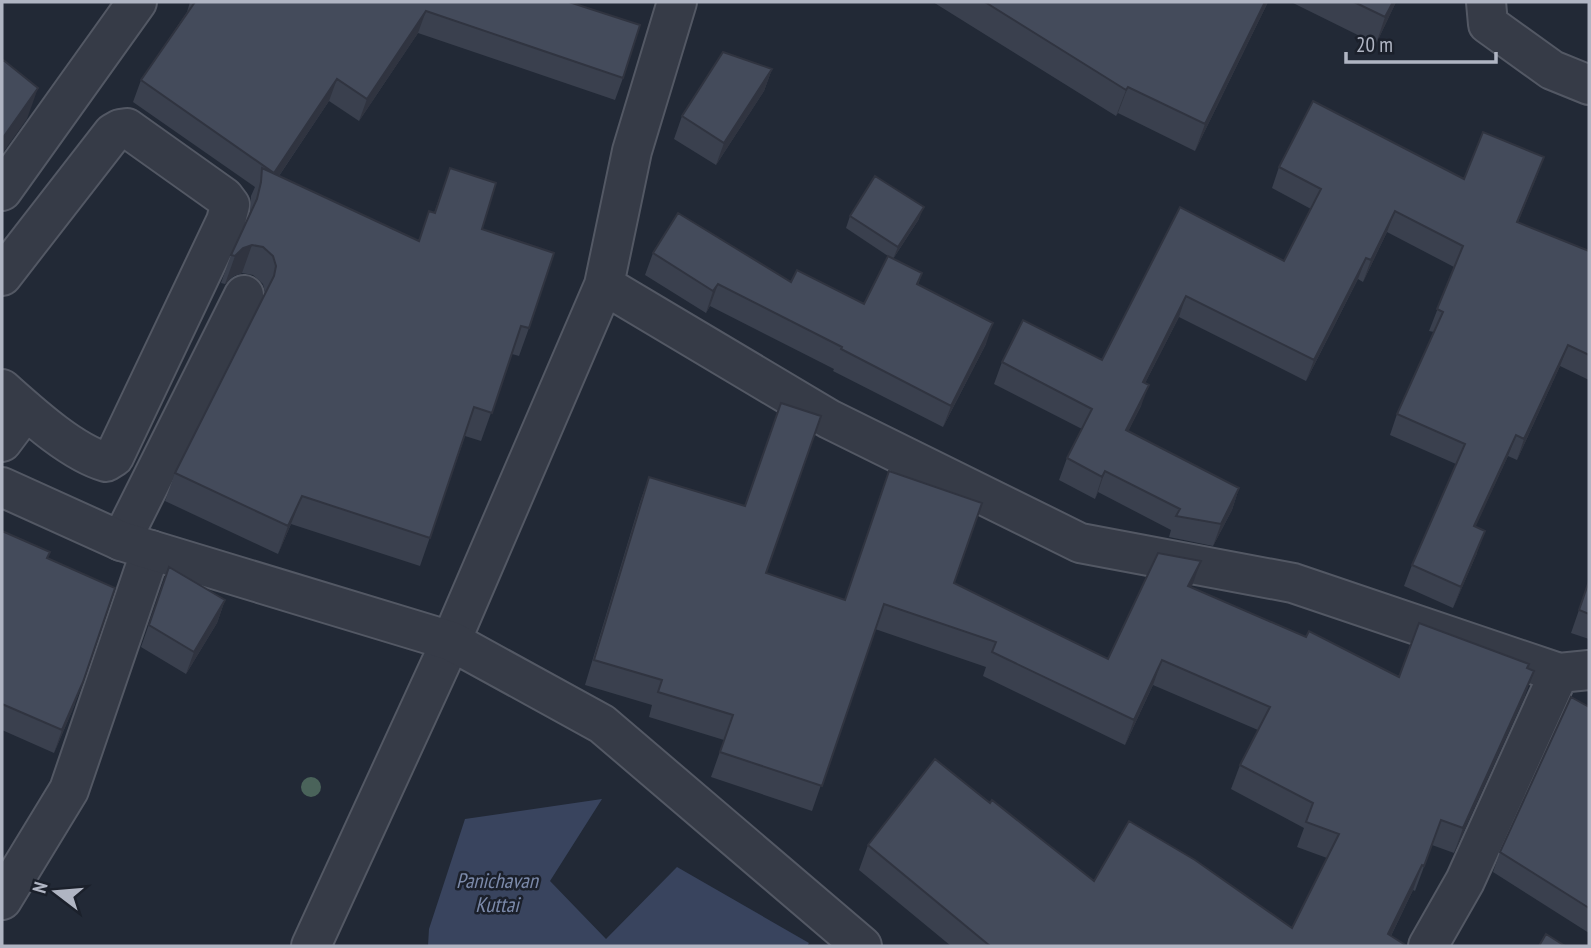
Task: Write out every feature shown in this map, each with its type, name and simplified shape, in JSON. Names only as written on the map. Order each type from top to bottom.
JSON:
[{"type":"street","points":[[2,191],[137,2]]},
{"type":"street","points":[[311,946],[451,641],[604,285],[632,151],[677,2]]},
{"type":"street","points":[[1486,2],[1488,24],[1552,70],[1589,85]]},
{"type":"street","points":[[71,92],[120,129]]},
{"type":"street","points":[[2,276],[113,134],[120,129],[127,128],[224,197],[230,205],[226,221],[114,457],[106,462],[89,457],[14,399],[2,442]]},
{"type":"street","points":[[604,285],[829,419],[1080,543],[1293,583],[1574,671],[1465,881],[1428,946]]},
{"type":"street","points":[[2,900],[69,790],[136,546],[244,295]]},
{"type":"street","points":[[2,487],[136,546],[451,641],[603,724],[862,946]]},
{"type":"water","name":"Panichavan Kuttai","points":[[602,799],[550,881],[606,939],[677,867],[809,943],[807,946],[428,946],[429,929],[465,819]]},
{"type":"building","points":[[195,2],[569,2],[640,25],[623,78],[426,11],[367,99],[337,79],[274,173],[141,80]]},
{"type":"building","points":[[985,2],[1265,2],[1205,124],[1128,87],[1126,90]]},
{"type":"building","points":[[1354,2],[1393,2],[1385,17]]},
{"type":"building","points":[[723,52],[772,69],[724,143],[682,116]]},
{"type":"building","points":[[2,59],[38,88],[2,139]]},
{"type":"building","points":[[1313,101],[1464,179],[1483,132],[1544,157],[1517,222],[1589,251],[1589,355],[1568,345],[1524,439],[1516,435],[1474,526],[1485,531],[1461,587],[1412,565],[1465,444],[1397,414],[1443,312],[1437,309],[1463,246],[1395,211],[1371,260],[1366,258],[1314,360],[1186,296],[1143,382],[1149,385],[1126,430],[1239,488],[1221,524],[1176,516],[1180,509],[1105,471],[1102,477],[1067,458],[1092,409],[1002,362],[1023,320],[1102,360],[1180,207],[1284,261],[1321,189],[1279,167]]},
{"type":"building","points":[[262,168],[419,241],[429,211],[435,213],[450,168],[496,183],[482,229],[554,253],[529,328],[521,326],[492,413],[474,407],[430,538],[302,496],[288,526],[175,473],[274,276],[276,266],[273,256],[263,247],[252,245],[243,248],[235,256],[231,255],[257,199]]},
{"type":"building","points":[[875,176],[924,207],[898,247],[850,216]]},
{"type":"building","points":[[678,213],[791,282],[797,270],[864,304],[888,256],[922,273],[917,284],[993,323],[951,406],[718,284],[713,291],[653,253]]},
{"type":"building","points":[[781,403],[821,416],[766,573],[845,600],[889,471],[982,503],[954,583],[1108,659],[1158,553],[1201,561],[1188,586],[1306,637],[1309,631],[1399,677],[1419,623],[1529,664],[1527,668],[1534,671],[1463,828],[1441,820],[1424,866],[1422,865],[1388,934],[1407,946],[990,946],[868,845],[935,759],[990,803],[992,800],[1094,881],[1129,821],[1195,860],[1292,928],[1339,834],[1306,822],[1313,803],[1240,765],[1270,707],[1162,660],[1134,720],[992,652],[996,642],[884,604],[822,786],[720,752],[733,715],[658,692],[662,680],[594,660],[649,477],[745,506]]},
{"type":"building","points":[[2,531],[50,552],[47,558],[115,588],[83,682],[62,730],[2,704]]},
{"type":"building","points":[[169,567],[225,600],[194,652],[149,625]]},
{"type":"building","points":[[1589,581],[1589,614],[1579,610]]},
{"type":"building","points":[[1571,697],[1589,707],[1589,908],[1500,852]]},
{"type":"building","points":[[1546,934],[1565,946],[1539,946]]}]
